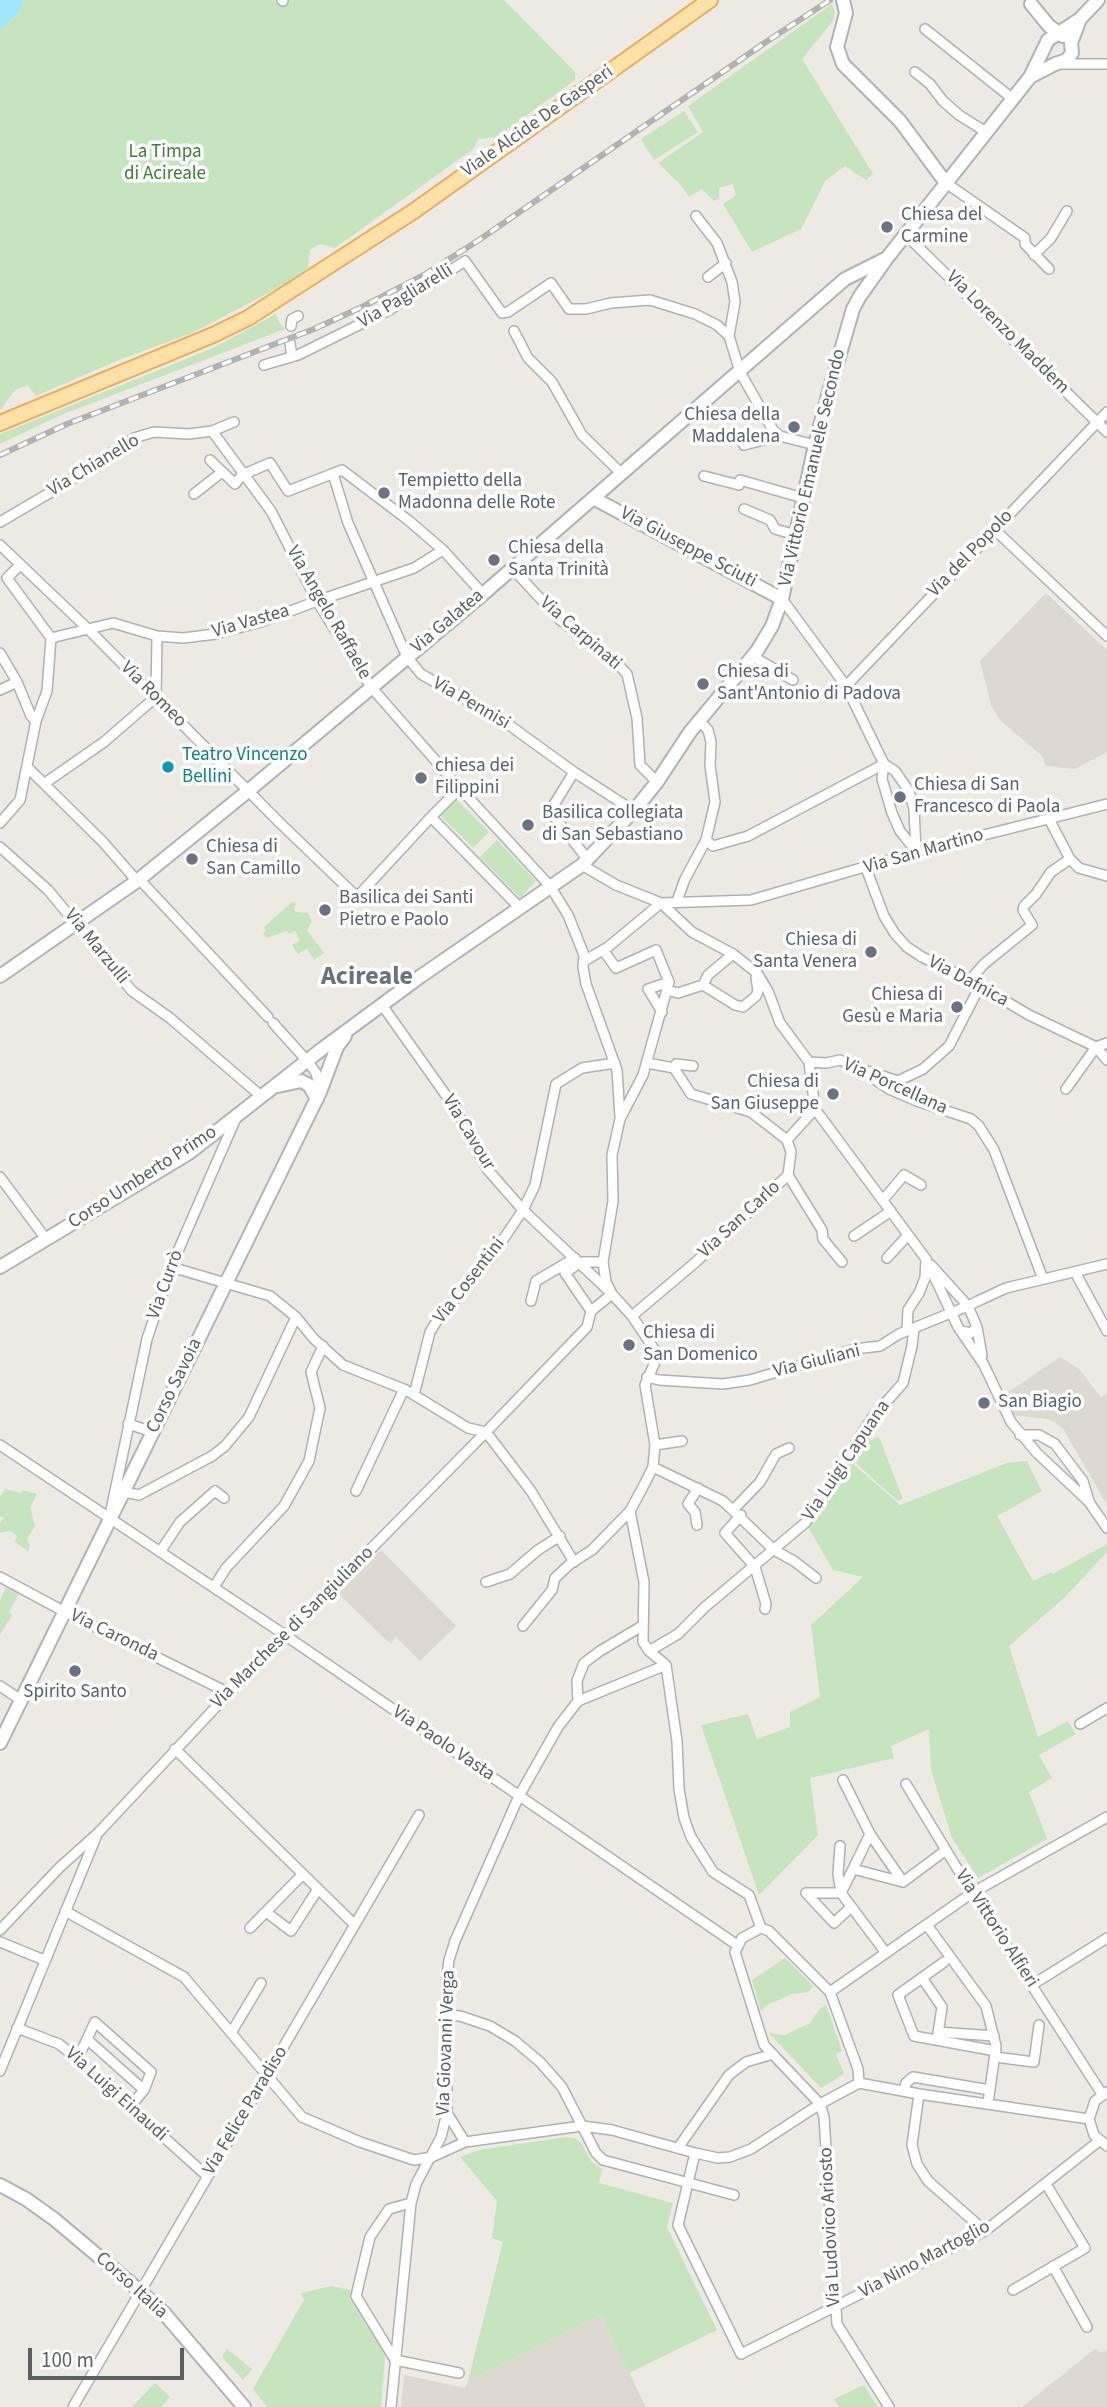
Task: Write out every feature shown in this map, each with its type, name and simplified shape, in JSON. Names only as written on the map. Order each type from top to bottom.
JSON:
[{"type":"main road","name":"Viale Alcide De Gasperi","points":[[365,240],[409,204],[697,0]]},
{"type":"main road","name":"Viale Alcide De Gasperi","points":[[0,423],[248,318],[365,240],[414,211],[710,0]]},
{"type":"street","points":[[843,0],[846,13],[837,47],[843,64],[900,121],[946,183],[1026,238],[1024,244],[1049,269]]},
{"type":"street","points":[[1030,77],[1056,40],[1098,0]]},
{"type":"street","points":[[1030,2],[1070,57],[1030,77]]},
{"type":"street","points":[[925,29],[1013,99]]},
{"type":"street","points":[[1056,40],[1046,57],[1057,64],[1107,64]]},
{"type":"street","points":[[915,72],[959,115],[986,132]]},
{"type":"street","name":"Via Vittorio Emanuele Secondo","points":[[446,958],[587,861],[657,782],[772,626],[782,599],[815,445],[853,309],[887,258],[1030,77]]},
{"type":"street","points":[[1034,255],[1051,238],[1067,211]]},
{"type":"street","points":[[696,215],[717,243],[726,263],[735,302],[729,336],[740,372],[780,436]]},
{"type":"street","name":"Via Lorenzo Maddem","points":[[906,235],[1107,432]]},
{"type":"street","name":"Via Galatea","points":[[0,976],[137,881],[483,594],[845,279],[887,258]]},
{"type":"street","name":"Via Pagliarelli","points":[[292,357],[391,309],[465,261],[502,313],[508,312],[551,282],[569,309],[650,300],[695,314],[717,325],[729,336]]},
{"type":"street","points":[[708,277],[726,263]]},
{"type":"street","points":[[845,279],[863,291]]},
{"type":"street","points":[[291,326],[292,319],[298,316]]},
{"type":"street","points":[[514,331],[528,358],[552,382],[582,435],[622,474]]},
{"type":"street","points":[[264,365],[292,357],[290,343]]},
{"type":"street","name":"Via del Popolo","points":[[846,687],[1107,412]]},
{"type":"street","name":"Via Chianello","points":[[0,522],[134,438],[154,432],[189,435],[212,431],[234,422]]},
{"type":"street","name":"Via Angelo Raffaele","points":[[212,431],[271,511],[317,601],[371,687],[458,787],[550,886],[568,915],[584,958],[586,984],[616,1067],[620,1119]]},
{"type":"street","points":[[744,445],[780,436],[815,445]]},
{"type":"street","points":[[210,460],[234,484],[242,475],[270,463],[288,491],[342,470],[443,550],[483,594]]},
{"type":"street","points":[[194,494],[222,472]]},
{"type":"street","name":"Via Pennisi","points":[[332,474],[340,503],[407,657],[421,674],[505,722],[634,811]]},
{"type":"street","points":[[704,476],[739,485],[740,480],[803,498]]},
{"type":"street","name":"Via Giuseppe Sciuti","points":[[593,498],[782,599]]},
{"type":"street","points":[[744,509],[770,520],[775,529],[796,535]]},
{"type":"street","points":[[995,530],[1107,636]]},
{"type":"street","name":"Via Romeo","points":[[0,545],[357,897],[430,818]]},
{"type":"street","name":"Via Vastea","points":[[51,638],[113,622],[158,636],[183,638],[216,634],[264,621],[414,568],[443,550]]},
{"type":"street","points":[[0,823],[20,800],[36,721],[47,691],[51,638],[20,597],[3,580],[20,565]]},
{"type":"street","name":"Via Carpinati","points":[[512,568],[560,620],[616,662],[627,674],[637,718],[640,765],[657,782]]},
{"type":"street","points":[[782,599],[846,687],[884,764],[895,771],[909,791],[914,809],[916,852]]},
{"type":"street","points":[[45,783],[104,742],[156,697],[158,636]]},
{"type":"street","points":[[0,653],[36,721]]},
{"type":"street","points":[[752,656],[793,680]]},
{"type":"street","points":[[0,690],[16,682]]},
{"type":"street","points":[[677,901],[685,879],[706,840],[715,802],[710,765],[711,742],[708,730],[700,721]]},
{"type":"street","points":[[706,840],[713,846],[748,836],[884,764]]},
{"type":"street","points":[[884,764],[881,779],[892,813],[900,831],[916,852]]},
{"type":"street","points":[[28,768],[137,881],[141,881],[307,1060],[316,1073],[319,1095]]},
{"type":"street","points":[[574,772],[552,808],[556,819],[599,876],[657,903],[698,935],[733,954],[754,970],[768,992],[780,1023],[809,1062],[815,1109],[928,1262],[968,1306],[976,1327],[984,1365]]},
{"type":"street","points":[[458,787],[430,818],[517,909]]},
{"type":"street","name":"Via San Martino","points":[[657,903],[741,901],[916,852],[1107,804]]},
{"type":"street","points":[[1049,818],[1070,859],[1083,871],[1107,876]]},
{"type":"street","name":"Via Marzulli","points":[[0,847],[48,890],[132,991],[170,1018],[261,1096]]},
{"type":"street","points":[[970,980],[984,964],[1032,925],[1023,911],[1024,906],[1051,872],[1070,859]]},
{"type":"street","name":"Via Dafnica","points":[[866,868],[884,916],[907,947],[1029,1015],[1096,1047],[1107,1060]]},
{"type":"street","points":[[584,958],[606,949],[657,903]]},
{"type":"street","points":[[578,1260],[565,1273],[591,1311],[612,1294],[606,1282],[603,1262],[613,1201],[611,1155],[620,1119],[643,1075],[668,986],[656,950],[616,968],[606,949]]},
{"type":"street","points":[[662,1012],[648,989],[668,986],[678,993],[703,985],[708,975],[733,954]]},
{"type":"street","name":"Corso Umberto Primo","points":[[0,1267],[189,1153],[307,1060],[446,958]]},
{"type":"street","points":[[703,985],[734,1006],[743,1007],[753,1001],[758,991],[754,970]]},
{"type":"street","points":[[858,1068],[898,1081],[923,1069],[949,1046],[980,986]]},
{"type":"street","name":"Via Cavour","points":[[382,1005],[455,1108],[487,1169],[523,1210],[578,1260],[632,1316],[658,1355],[647,1377]]},
{"type":"street","name":"Corso Savoia","points":[[0,1743],[110,1519],[118,1491],[153,1432],[319,1095],[337,1047],[350,1030]]},
{"type":"street","points":[[1066,1089],[1096,1047],[1107,1043]]},
{"type":"street","name":"Via Porcellana","points":[[809,1062],[840,1060],[858,1068],[889,1089],[971,1119],[984,1130],[1043,1279]]},
{"type":"street","points":[[647,1063],[674,1068],[691,1094],[751,1112],[787,1140],[815,1109]]},
{"type":"street","points":[[674,1068],[676,1064],[693,1066]]},
{"type":"street","name":"Via Cosentini","points":[[414,1395],[430,1332],[492,1256],[523,1210],[535,1185],[556,1084],[582,1068],[616,1067]]},
{"type":"street","points":[[276,1084],[301,1081],[319,1095]]},
{"type":"street","name":"Via Currò","points":[[118,1491],[128,1424],[147,1339],[171,1267],[237,1115]]},
{"type":"street","name":"Via San Carlo","points":[[632,1316],[697,1261],[788,1175],[792,1152],[787,1140]]},
{"type":"street","points":[[788,1175],[822,1230],[823,1240],[842,1262]]},
{"type":"street","points":[[883,1200],[904,1175],[921,1185]]},
{"type":"street","points":[[0,1177],[46,1239]]},
{"type":"street","points":[[854,1236],[891,1211]]},
{"type":"street","points":[[887,1258],[908,1235]]},
{"type":"street","points":[[531,1301],[536,1281],[578,1260],[603,1262]]},
{"type":"street","points":[[928,1262],[952,1313],[984,1365],[1011,1422],[1020,1435],[1090,1502],[1107,1528]]},
{"type":"street","name":"Via Luigi Capuana","points":[[649,1651],[678,1634],[705,1607],[806,1523],[872,1418],[903,1383],[910,1330],[908,1310],[919,1293],[928,1262]]},
{"type":"street","name":"Via Giuliani","points":[[647,1377],[723,1384],[750,1380],[855,1349],[880,1346],[1006,1288],[1107,1264]]},
{"type":"street","points":[[171,1267],[270,1296],[296,1317],[343,1365],[404,1389],[468,1428],[486,1432],[531,1491],[574,1562]]},
{"type":"street","points":[[1075,1272],[1107,1331]]},
{"type":"street","name":"Via Marchese di Sangiuliano","points":[[0,1930],[60,1867],[98,1833],[229,1693],[587,1327],[591,1311]]},
{"type":"street","points":[[118,1491],[139,1495],[212,1456],[235,1435],[249,1417],[296,1317]]},
{"type":"street","points":[[962,1331],[971,1333],[976,1327]]},
{"type":"street","points":[[214,1587],[226,1568],[284,1506],[310,1461],[320,1408],[311,1371],[323,1346]]},
{"type":"street","points":[[523,1626],[552,1590],[555,1578],[592,1550],[630,1511],[653,1466],[655,1445],[645,1385],[647,1377]]},
{"type":"street","points":[[356,1491],[404,1389]]},
{"type":"street","points":[[128,1424],[153,1432]]},
{"type":"street","points":[[1020,1435],[1039,1435],[1055,1444],[1083,1481],[1090,1502]]},
{"type":"street","points":[[655,1445],[682,1441]]},
{"type":"street","name":"Via Paolo Vasta","points":[[0,1445],[214,1587],[737,1945]]},
{"type":"street","points":[[765,1609],[766,1604],[754,1567],[725,1532],[776,1454],[789,1448]]},
{"type":"street","points":[[653,1466],[713,1494],[737,1512],[774,1550],[816,1578]]},
{"type":"street","points":[[697,1525],[695,1512],[688,1504],[698,1488]]},
{"type":"street","points":[[160,1552],[180,1522],[215,1491],[224,1498]]},
{"type":"street","points":[[630,1511],[644,1583],[643,1642],[649,1651],[666,1665],[677,1741],[679,1789],[684,1818],[691,1837],[713,1872],[749,1895],[760,1924],[832,1990],[861,2083]]},
{"type":"street","points":[[486,1582],[510,1574],[538,1550],[560,1536]]},
{"type":"street","name":"Via Caronda","points":[[0,1577],[229,1693]]},
{"type":"street","name":"Via Giovanni Verga","points":[[391,2407],[411,2203],[416,2184],[442,2137],[447,2113],[446,1983],[455,1941],[519,1796],[558,1727],[578,1701],[577,1681],[584,1663],[642,1626]]},
{"type":"street","points":[[578,1701],[666,1665]]},
{"type":"street","points":[[0,1686],[21,1700]]},
{"type":"street","points":[[1080,1724],[1107,1708]]},
{"type":"street","points":[[175,1749],[355,1925]]},
{"type":"street","points":[[843,1780],[870,1834],[903,1882]]},
{"type":"street","name":"Via Vittorio Alfieri","points":[[906,1784],[972,1894],[1105,2093]]},
{"type":"street","name":"Via Felice Paradiso","points":[[73,2407],[419,1815]]},
{"type":"street","points":[[832,1990],[972,1894],[1107,1817]]},
{"type":"street","points":[[0,2071],[98,1833]]},
{"type":"street","points":[[841,1894],[870,1834]]},
{"type":"street","points":[[840,1846],[838,1874],[841,1894],[886,1953]]},
{"type":"street","points":[[903,1882],[946,1850]]},
{"type":"street","points":[[853,1869],[903,1882]]},
{"type":"street","points":[[250,1928],[303,1874]]},
{"type":"street","points":[[266,1912],[291,1931],[318,1889]]},
{"type":"street","points":[[841,1894],[806,1892],[834,1923],[851,1907]]},
{"type":"street","points":[[65,1911],[184,1977],[302,2118],[360,2142],[414,2160],[432,2157],[465,2142],[582,2126],[612,2130],[718,2158],[730,2157],[751,2149],[820,2104],[861,2083],[919,2095],[1089,2119]]},
{"type":"street","points":[[760,1924],[742,1938],[735,1952],[764,2045],[820,2104]]},
{"type":"street","points":[[927,1925],[986,2006],[994,2036],[995,2054],[988,2103]]},
{"type":"street","points":[[1032,1985],[1107,1938]]},
{"type":"street","points":[[0,1942],[44,1961]]},
{"type":"street","points":[[944,1962],[898,1996],[914,2036],[994,2036]]},
{"type":"street","points":[[922,1978],[942,2007],[938,2036]]},
{"type":"street","points":[[231,2033],[261,1983]]},
{"type":"street","points":[[447,2015],[460,2016],[490,2026],[515,2041],[540,2062],[562,2087],[596,2153],[603,2161],[734,2196]]},
{"type":"street","points":[[77,2060],[95,2022],[151,2072],[144,2090],[130,2107]]},
{"type":"street","points":[[938,2036],[995,2054],[1034,2062],[1039,2025]]},
{"type":"street","name":"Via Luigi Einaudi","points":[[17,2028],[58,2044],[207,2176]]},
{"type":"street","points":[[88,2040],[144,2090]]},
{"type":"street","points":[[678,2148],[729,2075],[746,2062],[773,2054]]},
{"type":"street","points":[[904,2091],[906,2083],[912,2077],[990,2090]]},
{"type":"street","points":[[1103,2144],[1094,2135],[1089,2119],[1091,2109],[1105,2093]]},
{"type":"street","points":[[919,2095],[912,2146],[917,2164],[928,2181],[985,2231]]},
{"type":"street","name":"Via Ludovico Ariosto","points":[[820,2104],[824,2117],[837,2325],[889,2407]]},
{"type":"street","points":[[447,2113],[465,2142]]},
{"type":"street","name":"Via Nino Martoglio","points":[[687,2184],[678,2225],[741,2354],[985,2231],[1079,2157],[1103,2144]]},
{"type":"street","points":[[687,2184],[695,2153]]},
{"type":"street","points":[[1013,2290],[1085,2248],[1046,2184]]},
{"type":"street","name":"Corso Italia","points":[[0,2185],[54,2218],[141,2292],[164,2313],[244,2407]]},
{"type":"street","points":[[411,2203],[389,2209],[370,2237],[355,2296],[395,2360],[459,2374]]},
{"type":"street","points":[[1053,2266],[1087,2327]]},
{"type":"shaded area","points":[[1046,593],[1107,650],[1107,752],[1075,769],[1046,766],[1042,756],[1000,720],[991,705],[980,661]]},
{"type":"shaded area","points":[[1060,1357],[1079,1369],[1101,1397],[1107,1393],[1107,1505],[1064,1430],[1047,1419],[1012,1415],[1004,1395]]},
{"type":"shaded area","points":[[381,1550],[456,1626],[420,1661],[396,1637],[391,1643],[386,1640],[338,1593]]},
{"type":"shaded area","points":[[601,2315],[646,2407],[401,2407],[404,2375],[465,2388],[468,2381]]},
{"type":"shaded area","points":[[1095,2349],[1107,2351],[1107,2407],[1022,2407]]},
{"type":"green space","name":"La Timpa di Acireale","points":[[24,0],[504,0],[575,72],[575,80],[497,137],[479,139],[473,149],[335,248],[320,244],[310,250],[308,268],[280,287],[192,333],[121,359],[36,396],[28,385],[15,390],[0,410],[0,30],[20,11]]},
{"type":"green space","points":[[832,4],[835,13],[832,22],[802,59],[873,174],[866,180],[845,166],[825,181],[801,229],[752,252],[723,204],[736,195],[733,184],[719,188],[719,198],[714,201],[702,189],[689,197],[680,184],[658,163],[703,132],[688,106]]},
{"type":"green space","points":[[684,111],[698,132],[654,160],[641,139]]},
{"type":"green space","points":[[276,314],[285,329],[61,415],[0,444],[0,434],[213,348]]},
{"type":"green space","points":[[456,799],[489,832],[473,848],[440,815]]},
{"type":"green space","points":[[497,840],[536,881],[520,898],[480,857]]},
{"type":"green space","points":[[292,902],[297,904],[294,906],[295,912],[308,913],[312,922],[307,930],[324,953],[314,960],[307,949],[298,954],[292,945],[300,941],[295,931],[267,938],[263,934],[266,930],[264,927]]},
{"type":"green space","points":[[879,1437],[903,1499],[898,1501],[851,1459],[861,1444]]},
{"type":"green space","points":[[850,1461],[900,1505],[1007,1463],[1027,1461],[1042,1491],[997,1516],[1033,1581],[1051,1572],[1053,1574],[1107,1544],[1107,1552],[1064,1598],[1009,1646],[1038,1737],[1068,1721],[1076,1734],[1039,1755],[1052,1778],[1029,1792],[1047,1839],[978,1878],[952,1838],[931,1770],[929,1729],[891,1746],[894,1758],[810,1778],[818,1835],[759,1895],[701,1725],[748,1714],[757,1739],[790,1727],[790,1712],[820,1697],[811,1625],[863,1577],[833,1570],[807,1525]]},
{"type":"green space","points":[[5,1489],[37,1494],[30,1507],[35,1526],[27,1539],[30,1546],[28,1551],[15,1542],[17,1536],[10,1531],[0,1533],[0,1523],[4,1518],[0,1516],[0,1497]]},
{"type":"green space","points":[[6,1587],[19,1594],[9,1612],[12,1615],[0,1635],[0,1600]]},
{"type":"green space","points":[[785,1958],[813,1986],[809,1992],[792,1994],[767,2005],[761,2011],[752,1980]]},
{"type":"green space","points":[[826,2005],[842,2051],[836,2054],[844,2074],[821,2088],[769,2033],[785,2035],[810,2023],[820,2008]]},
{"type":"green space","points":[[566,2137],[575,2138],[581,2143],[592,2162],[602,2169],[599,2183],[673,2203],[667,2227],[717,2330],[629,2373],[601,2315],[468,2381],[503,2242],[492,2238],[497,2201],[460,2157],[479,2150]]},
{"type":"green space","points":[[331,2286],[350,2290],[350,2298],[377,2337],[385,2357],[381,2407],[267,2407],[253,2389],[304,2300],[301,2293]]},
{"type":"green space","points":[[227,2349],[252,2369],[243,2380],[222,2357]]},
{"type":"green space","points":[[155,2383],[170,2397],[161,2407],[132,2407]]},
{"type":"green space","points":[[864,2385],[878,2407],[839,2407],[834,2399]]},
{"type":"water","points":[[0,0],[24,0],[20,11],[0,30]]},
{"type":"railway","points":[[0,455],[67,424],[314,329],[424,275],[830,0]]},
{"type":"place","name":"Chiesa del Carmine","points":[[887,227]]},
{"type":"place","name":"Chiesa della Maddalena","points":[[794,427]]},
{"type":"place","name":"Tempietto della Madonna delle Rote","points":[[384,493]]},
{"type":"place","name":"Chiesa della Santa Trinità","points":[[494,560]]},
{"type":"place","name":"Chiesa di Sant'Antonio di Padova","points":[[703,684]]},
{"type":"place","name":"Teatro Vincenzo Bellini","points":[[168,767]]},
{"type":"place","name":"chiesa dei Filippini","points":[[421,778]]},
{"type":"place","name":"Chiesa di San Francesco di Paola","points":[[900,797]]},
{"type":"place","name":"Basilica collegiata di San Sebastiano","points":[[528,825]]},
{"type":"place","name":"Chiesa di San Camillo","points":[[192,859]]},
{"type":"place","name":"Basilica dei Santi Pietro e Paolo","points":[[325,910]]},
{"type":"place","name":"Chiesa di Santa Venera","points":[[871,952]]},
{"type":"place","name":"Chiesa di Gesù e Maria","points":[[957,1007]]},
{"type":"place","name":"Chiesa di San Giuseppe","points":[[833,1094]]},
{"type":"place","name":"Chiesa di San Domenico","points":[[629,1345]]},
{"type":"place","name":"San Biagio","points":[[984,1403]]},
{"type":"place","name":"Spirito Santo","points":[[75,1671]]},
{"type":"district","name":"Acireale","points":[[367,978]]}]
